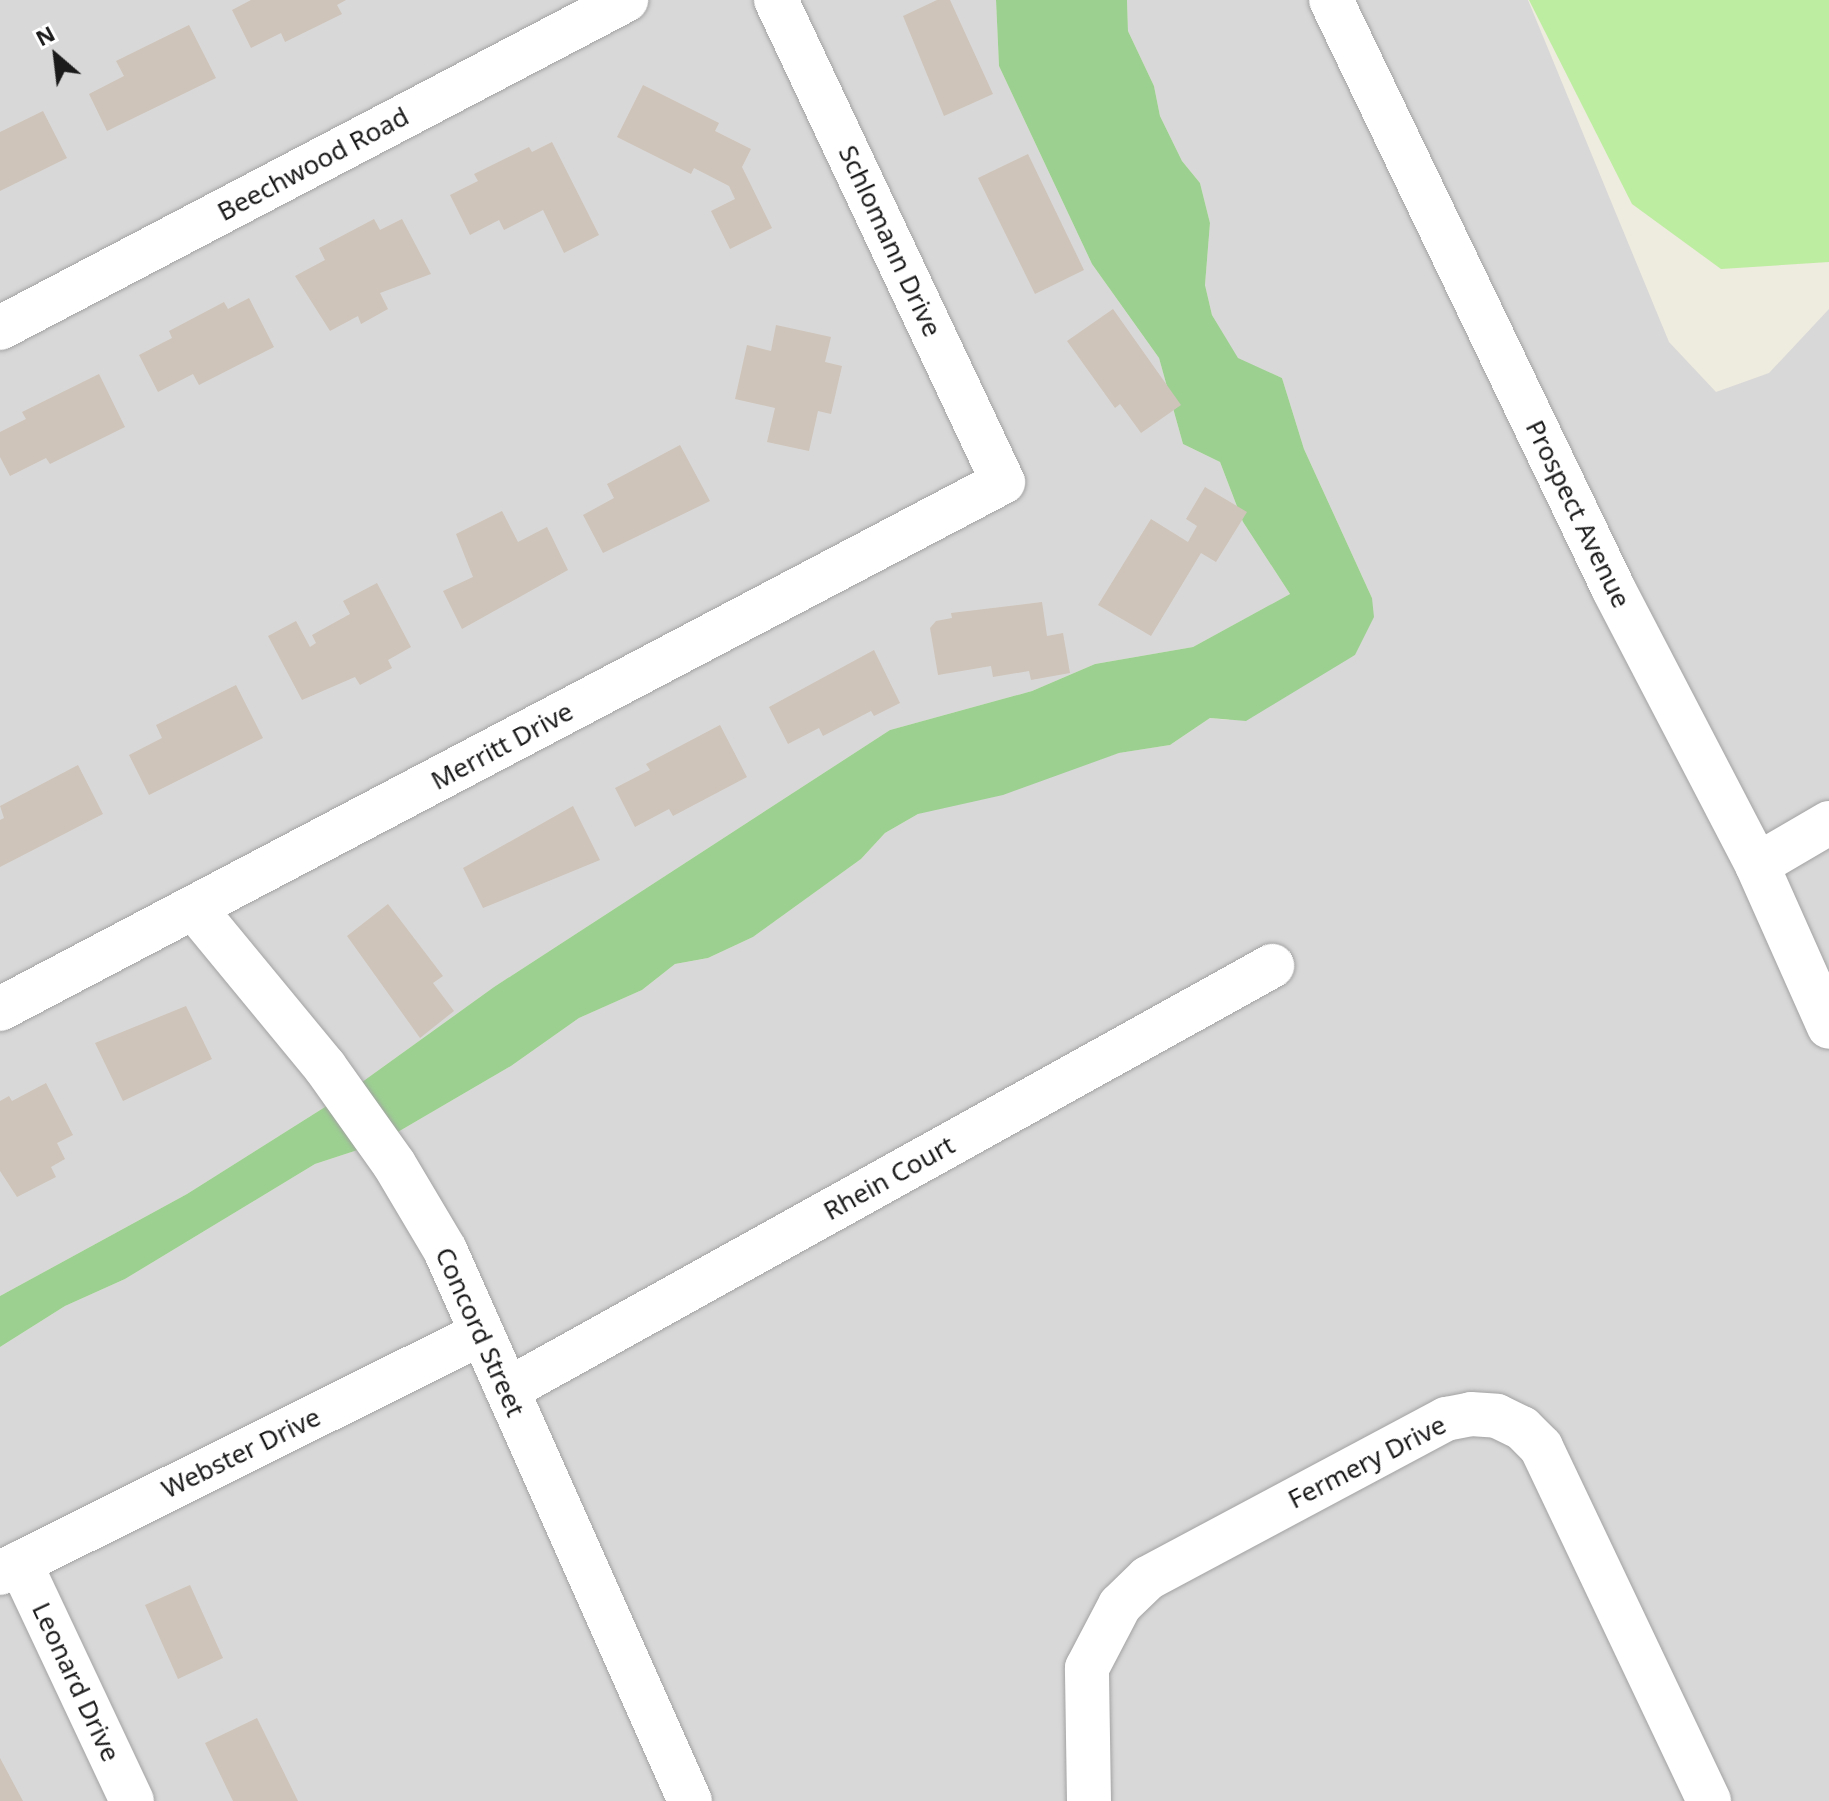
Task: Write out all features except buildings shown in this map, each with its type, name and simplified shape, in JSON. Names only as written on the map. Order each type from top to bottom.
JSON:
[{"type":"street","name":"Beechwood Road","points":[[0,328],[626,0]]},
{"type":"street","name":"Schlomann Drive","points":[[776,0],[1003,482]]},
{"type":"street","name":"Prospect Avenue","points":[[1331,0],[1614,590],[1757,865],[1829,1027]]},
{"type":"street","name":"Merritt Drive","points":[[0,1009],[1003,482]]},
{"type":"street","points":[[1757,865],[1829,823]]},
{"type":"street","name":"Concord Street","points":[[194,908],[325,1067],[394,1164],[445,1250],[690,1801]]},
{"type":"street","name":"Rhein Court","points":[[507,1390],[1272,966]]},
{"type":"street","name":"Webster Drive","points":[[10,1568],[482,1333]]},
{"type":"street","name":"Fermery Drive","points":[[1089,1801],[1087,1668],[1120,1605],[1148,1578],[1446,1419],[1471,1414],[1497,1416],[1522,1428],[1541,1447],[1709,1801]]},
{"type":"street","name":"Leonard Drive","points":[[10,1568],[132,1801]]},
{"type":"shaded area","points":[[0,0],[996,0],[999,66],[1092,264],[1159,358],[1183,444],[1220,462],[1243,522],[1290,594],[1193,647],[1095,664],[1032,691],[890,730],[494,987],[344,1095],[187,1194],[0,1296]]},
{"type":"shaded area","points":[[1127,0],[1528,0],[1669,342],[1716,392],[1769,373],[1829,309],[1829,1801],[0,1801],[0,1347],[65,1306],[125,1279],[315,1164],[379,1143],[511,1066],[579,1018],[642,990],[675,964],[708,958],[753,937],[861,859],[885,833],[918,814],[1119,753],[1170,745],[1210,718],[1228,720],[1355,655],[1372,598],[1304,449],[1282,378],[1238,359],[1212,315],[1205,285],[1210,223],[1200,183],[1182,161],[1160,116],[1154,86],[1128,31]]},
{"type":"green space","points":[[996,0],[1127,0],[1128,31],[1154,86],[1160,116],[1182,161],[1200,183],[1210,223],[1205,285],[1212,315],[1238,358],[1282,378],[1304,449],[1372,598],[1374,617],[1355,655],[1246,721],[1210,718],[1170,745],[1119,753],[1003,795],[918,814],[885,833],[861,859],[753,937],[708,958],[675,964],[642,990],[579,1018],[511,1066],[379,1143],[315,1164],[125,1279],[65,1306],[0,1347],[0,1296],[187,1194],[344,1095],[494,987],[890,730],[1032,691],[1095,664],[1193,647],[1290,594],[1243,522],[1220,462],[1183,444],[1159,358],[1092,264],[999,66]]},
{"type":"green space","points":[[1529,0],[1829,0],[1829,262],[1721,269],[1632,204]]}]
